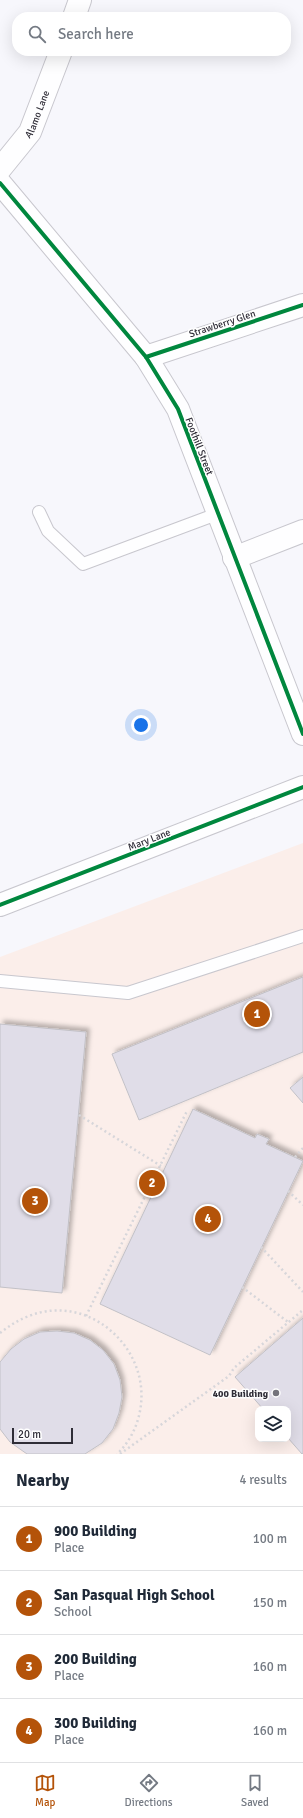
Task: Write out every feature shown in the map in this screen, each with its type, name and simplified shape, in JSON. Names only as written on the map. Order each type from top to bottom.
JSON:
[{"type":"street","points":[[76,12],[80,0]]},
{"type":"street","name":"Alamo Lane","points":[[0,169],[30,132],[59,56]]},
{"type":"street","name":"Foothill Street","points":[[0,183],[146,357],[178,409],[217,514],[303,734]]},
{"type":"street","name":"Strawberry Glen","points":[[146,357],[303,305]]},
{"type":"street","points":[[234,558],[303,531]]},
{"type":"street","name":"Mary Lane","points":[[0,905],[303,787]]},
{"type":"lane","points":[[39,512],[48,531],[83,564],[217,514]]},
{"type":"lane","points":[[0,981],[128,994],[303,936]]},
{"type":"path","points":[[86,1316],[187,1111]]},
{"type":"path","points":[[79,1115],[161,1166]]},
{"type":"path","points":[[295,1157],[303,1148]]},
{"type":"path","points":[[288,1191],[303,1205]]},
{"type":"path","points":[[261,1247],[303,1292]]},
{"type":"path","points":[[242,1287],[288,1322]]},
{"type":"path","points":[[120,1454],[230,1376],[234,1368],[303,1310]]},
{"type":"path","points":[[0,1334],[12,1324],[30,1315],[48,1311],[68,1312],[86,1316],[103,1324],[117,1336],[128,1350],[137,1366],[141,1384],[142,1402],[138,1420],[131,1437],[117,1454]]},
{"type":"shaded area","points":[[303,843],[303,1454],[0,1454],[0,957]]},
{"type":"building","points":[[303,977],[303,1052],[139,1120],[112,1054]]},
{"type":"building","points":[[0,1024],[86,1032],[62,1293],[0,1287]]},
{"type":"building","points":[[303,1077],[303,1103],[290,1088]]},
{"type":"building","points":[[193,1109],[255,1138],[257,1134],[269,1139],[266,1144],[303,1161],[210,1355],[100,1304]]},
{"type":"building","name":"400 Building","points":[[303,1318],[303,1454],[291,1441],[291,1406],[260,1406],[235,1377]]},
{"type":"building","points":[[57,1331],[74,1333],[90,1340],[103,1350],[114,1364],[120,1380],[122,1397],[119,1413],[113,1429],[102,1443],[85,1454],[27,1454],[10,1442],[0,1429],[0,1362],[11,1349],[24,1339],[40,1332]]},
{"type":"cycle path","points":[[0,183],[146,357],[178,409],[303,734]]},
{"type":"cycle path","points":[[146,357],[303,305]]},
{"type":"cycle path","points":[[0,905],[303,787]]},
{"type":"place","name":"900 Building","points":[[257,1014]]},
{"type":"place","name":"San Pasqual High School","points":[[152,1183]]},
{"type":"place","name":"200 Building","points":[[35,1201]]},
{"type":"place","name":"300 Building","points":[[208,1219]]},
{"type":"place","name":"400 Building","points":[[276,1393]]}]
